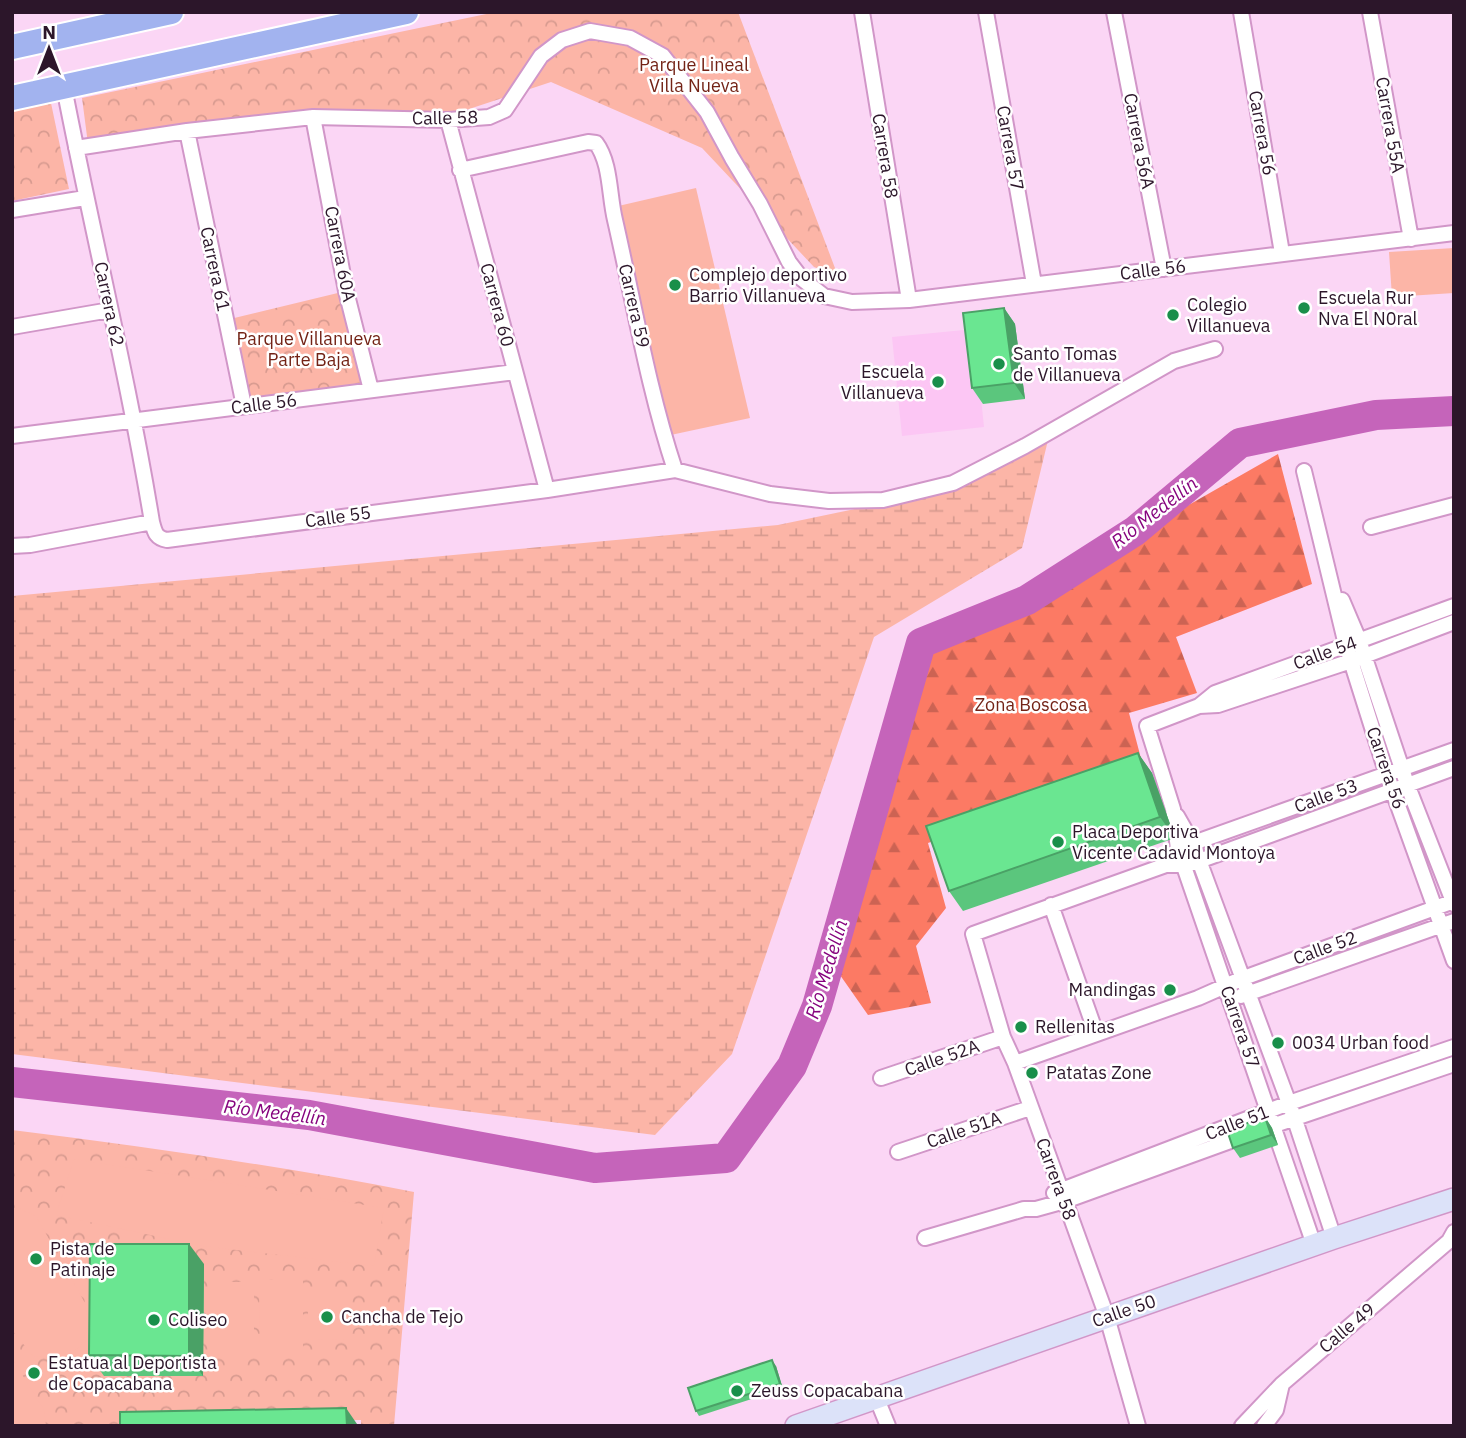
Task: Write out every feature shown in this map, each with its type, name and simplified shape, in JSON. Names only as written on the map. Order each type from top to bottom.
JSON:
[{"type":"highway","points":[[12,47],[172,12]]},
{"type":"highway","points":[[12,98],[406,12]]},
{"type":"main road","name":"Calle 50","points":[[796,1426],[1324,1241],[1454,1199]]},
{"type":"street","name":"Carrera 58","points":[[862,12],[909,300]]},
{"type":"street","name":"Carrera 57","points":[[986,12],[1034,284]]},
{"type":"street","name":"Carrera 56A","points":[[1114,12],[1164,269]]},
{"type":"street","name":"Carrera 56","points":[[1241,12],[1282,253]]},
{"type":"street","name":"Carrera 55A","points":[[1370,12],[1411,239]]},
{"type":"street","name":"Calle 58","points":[[76,148],[187,131],[313,117],[448,120],[489,117],[505,110],[541,56],[562,40],[590,31],[631,38],[663,56],[707,112],[760,204],[789,262],[802,279],[824,296],[852,302]]},
{"type":"street","name":"Carrera 62","points":[[64,87],[85,198],[134,420],[152,522]]},
{"type":"street","name":"Carrera 60A","points":[[313,117],[346,291],[371,390]]},
{"type":"street","name":"Carrera 60","points":[[448,120],[547,490]]},
{"type":"street","name":"Carrera 61","points":[[187,131],[244,406]]},
{"type":"street","name":"Carrera 59","points":[[460,170],[587,142],[596,143],[604,153],[612,206],[640,332],[664,438],[675,470]]},
{"type":"street","points":[[12,210],[85,198]]},
{"type":"street","name":"Calle 56","points":[[852,302],[909,300],[1454,233]]},
{"type":"street","points":[[12,327],[110,310]]},
{"type":"street","points":[[675,470],[770,494],[829,501],[883,500],[953,482],[1025,446],[1174,361],[1215,349]]},
{"type":"street","name":"Calle 56","points":[[12,436],[515,372]]},
{"type":"street","name":"Calle 55","points":[[152,522],[155,534],[160,539],[167,540],[547,490],[675,470]]},
{"type":"street","name":"Carrera 56","points":[[1304,471],[1329,572],[1352,643],[1453,902]]},
{"type":"street","points":[[1371,527],[1454,505]]},
{"type":"street","points":[[12,546],[152,522]]},
{"type":"street","name":"Calle 54","points":[[1199,706],[1215,693],[1454,606]]},
{"type":"street","name":"Calle 54","points":[[1147,726],[1199,706],[1218,705],[1358,658],[1454,622]]},
{"type":"street","name":"Carrera 56","points":[[1358,658],[1387,775],[1434,908],[1448,924],[1454,961]]},
{"type":"street","name":"Carrera 57","points":[[1147,726],[1173,809],[1178,849],[1272,1118],[1324,1241]]},
{"type":"street","name":"Calle 53","points":[[1178,849],[1454,750]]},
{"type":"street","name":"Calle 53","points":[[973,934],[1166,865],[1184,865],[1199,861],[1454,768]]},
{"type":"street","name":"Carrera 57","points":[[1173,809],[1193,844],[1291,1110],[1324,1241]]},
{"type":"street","points":[[1166,865],[1178,849]]},
{"type":"street","name":"Calle 52","points":[[1228,992],[1241,979],[1453,902]]},
{"type":"street","points":[[1051,905],[1096,1033]]},
{"type":"street","name":"Calle 52","points":[[1015,1063],[1198,998],[1228,992],[1248,994],[1448,924]]},
{"type":"street","name":"Carrera 58","points":[[973,934],[1003,1037],[1015,1063],[1107,1317],[1138,1426]]},
{"type":"street","name":"Calle 52A","points":[[881,1078],[1003,1037]]},
{"type":"street","name":"Calle 51","points":[[925,1238],[1024,1209],[1036,1209],[1063,1196],[1454,1046]]},
{"type":"street","name":"Calle 51","points":[[1291,1110],[1454,1064]]},
{"type":"street","name":"Calle 51A","points":[[898,1152],[1030,1108]]},
{"type":"street","name":"Calle 49","points":[[1242,1426],[1282,1384],[1450,1241],[1454,1233]]},
{"type":"street","points":[[1264,1426],[1276,1409],[1282,1384]]},
{"type":"street","points":[[877,1399],[888,1426]]},
{"type":"shaded area","name":"Escuela Villanueva","points":[[974,329],[984,427],[902,436],[892,337]]},
{"type":"green space","name":"Parque Lineal Villa Nueva","points":[[496,12],[738,12],[838,276],[814,267],[702,148],[551,82],[457,113],[312,111],[88,144],[82,98]]},
{"type":"green space","points":[[51,103],[69,189],[12,201],[12,111]]},
{"type":"green space","name":"Complejo deportivo Barrio Villanueva","points":[[696,188],[750,418],[666,436],[614,207]]},
{"type":"green space","points":[[1454,248],[1454,293],[1392,297],[1389,252]]},
{"type":"green space","name":"Parque Villanueva Parte Baja","points":[[346,291],[371,390],[244,406],[226,320]]},
{"type":"green space","points":[[1049,436],[1022,548],[874,637],[732,1054],[655,1135],[12,1054],[12,596],[778,525],[951,489]]},
{"type":"green space","name":"Zona Boscosa","points":[[1278,454],[1312,584],[1176,637],[1197,693],[1129,713],[1143,766],[928,843],[946,908],[916,946],[931,1003],[868,1015],[840,975],[924,656]]},
{"type":"green space","points":[[12,1130],[214,1158],[414,1192],[394,1426],[361,1426],[361,1420],[12,1426]]},
{"type":"green space","points":[[74,1159],[384,1208],[374,1266],[202,1246],[56,1215]]},
{"type":"green space","name":"Pista de Patinaje","points":[[12,1208],[36,1216],[85,1303],[89,1326],[80,1347],[59,1359],[33,1356],[12,1330]]},
{"type":"green space","points":[[259,1280],[303,1280],[303,1354],[260,1354]]},
{"type":"green space","points":[[208,1282],[254,1282],[254,1357],[208,1357]]},
{"type":"green space","name":"Cancha de Tejo","points":[[308,1294],[347,1294],[347,1339],[308,1340]]},
{"type":"green space","points":[[12,1358],[44,1410],[46,1426],[12,1426]]},
{"type":"building","name":"Santo Tomas de Villanueva","points":[[1004,308],[1014,383],[972,388],[963,313]]},
{"type":"building","name":"Placa Deportiva Vicente Cadavid Montoya","points":[[1138,753],[1160,817],[949,891],[926,826]]},
{"type":"building","points":[[1265,1117],[1271,1135],[1233,1148],[1227,1130]]},
{"type":"building","name":"Coliseo","points":[[90,1244],[189,1244],[189,1356],[89,1355]]},
{"type":"building","name":"Zeuss Copacabana","points":[[772,1360],[780,1384],[696,1411],[688,1388]]},
{"type":"building","points":[[346,1408],[347,1426],[120,1426],[120,1412]]},
{"type":"waterway","name":"Río Medellín","points":[[12,1082],[309,1115],[595,1168],[726,1158],[792,1066],[817,1006],[921,643],[1027,600],[1135,531],[1240,443],[1376,415],[1454,411]]},
{"type":"place","name":"Complejo deportivo Barrio Villanueva","points":[[675,285]]},
{"type":"place","name":"Escuela Rur Nva El N0ral","points":[[1304,308]]},
{"type":"place","name":"Colegio Villanueva","points":[[1173,315]]},
{"type":"place","name":"Santo Tomas de Villanueva","points":[[999,364]]},
{"type":"place","name":"Escuela Villanueva","points":[[938,382]]},
{"type":"place","name":"Placa Deportiva Vicente Cadavid Montoya","points":[[1058,842]]},
{"type":"place","name":"Mandingas","points":[[1170,990]]},
{"type":"place","name":"Rellenitas","points":[[1021,1027]]},
{"type":"place","name":"0034 Urban food","points":[[1278,1043]]},
{"type":"place","name":"Patatas Zone","points":[[1032,1073]]},
{"type":"place","name":"Pista de Patinaje","points":[[36,1259]]},
{"type":"place","name":"Cancha de Tejo","points":[[327,1317]]},
{"type":"place","name":"Coliseo","points":[[154,1320]]},
{"type":"place","name":"Estatua al Deportista de Copacabana","points":[[34,1373]]},
{"type":"place","name":"Zeuss Copacabana","points":[[737,1391]]}]
